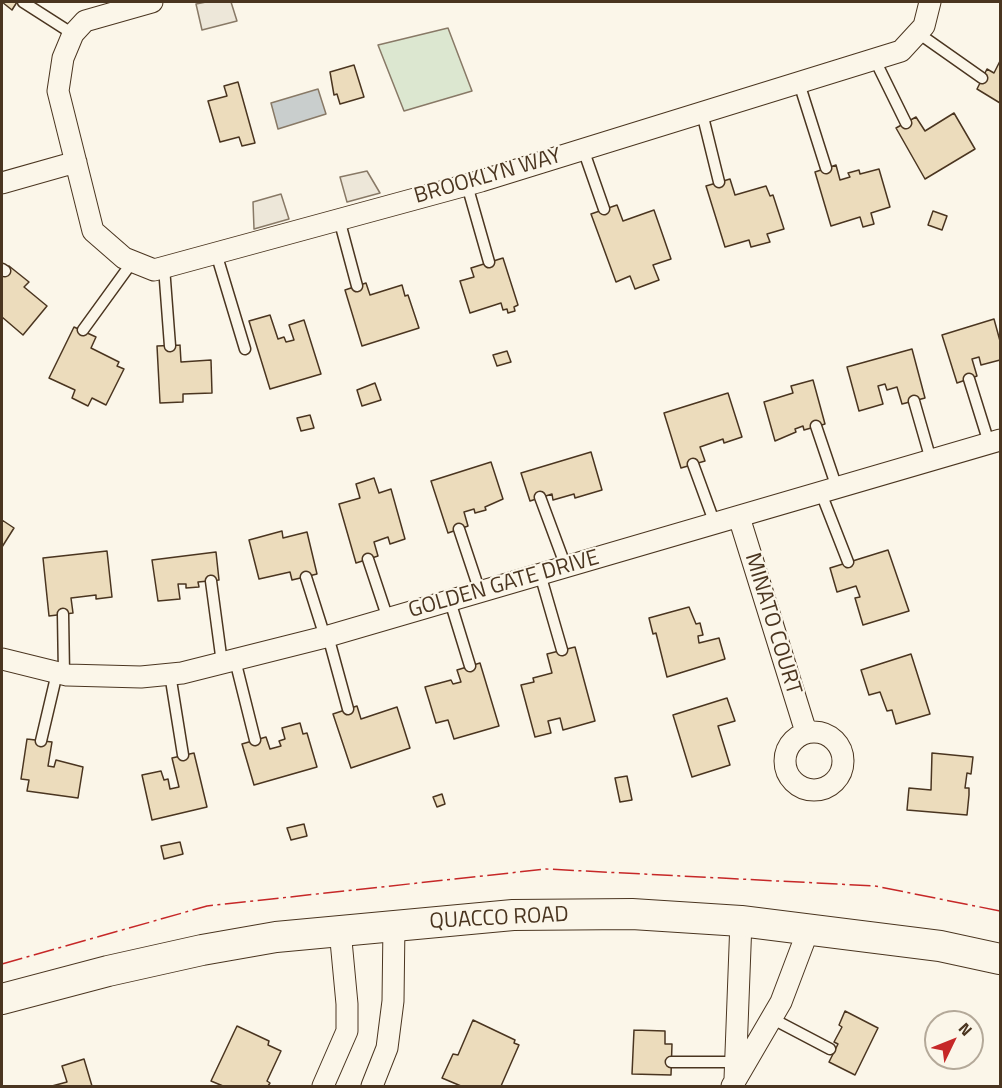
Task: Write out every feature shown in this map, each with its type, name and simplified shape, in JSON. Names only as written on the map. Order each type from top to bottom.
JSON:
[{"type":"street","points":[[73,34],[85,21],[152,2]]},
{"type":"street","name":"BROOKLYN WAY","points":[[73,34],[63,58],[58,91],[93,231],[124,258],[154,270],[467,184],[875,60],[901,51],[924,26],[930,2]]},
{"type":"street","points":[[2,183],[76,162]]},
{"type":"street","name":"GOLDEN GATE DRIVE","points":[[2,659],[61,673],[141,677],[170,674],[228,662],[388,619],[995,442]]},
{"type":"street","name":"MINATO COURT","points":[[739,517],[806,732]]},
{"type":"street","name":"QUACCO ROAD","points":[[2,999],[74,979],[202,950],[340,930],[513,915],[632,914],[741,921],[940,946],[1000,958]]},
{"type":"street","points":[[734,1076],[740,1005],[741,921]]},
{"type":"street","points":[[372,1086],[387,1048],[393,1001],[394,924]]},
{"type":"street","points":[[734,1076],[781,1002],[809,928]]},
{"type":"street","points":[[323,1086],[347,1031],[347,1004],[340,930]]},
{"type":"lane","points":[[23,2],[73,34]]},
{"type":"lane","points":[[918,33],[982,78]]},
{"type":"lane","points":[[875,60],[906,123]]},
{"type":"lane","points":[[799,83],[826,168]]},
{"type":"lane","points":[[702,113],[719,182]]},
{"type":"lane","points":[[583,149],[604,209]]},
{"type":"lane","points":[[467,184],[489,262]]},
{"type":"lane","points":[[339,219],[357,286]]},
{"type":"lane","points":[[216,253],[245,349]]},
{"type":"lane","points":[[83,330],[133,261]]},
{"type":"lane","points":[[164,267],[170,346]]},
{"type":"lane","points":[[969,379],[995,442]]},
{"type":"lane","points":[[914,400],[931,460]]},
{"type":"lane","points":[[816,426],[829,490],[848,562]]},
{"type":"lane","points":[[693,464],[714,524]]},
{"type":"lane","points":[[540,497],[566,567]]},
{"type":"lane","points":[[459,529],[480,592]]},
{"type":"lane","points":[[368,559],[388,619]]},
{"type":"lane","points":[[540,574],[562,650]]},
{"type":"lane","points":[[306,577],[348,709]]},
{"type":"lane","points":[[211,581],[228,662],[255,740]]},
{"type":"lane","points":[[450,601],[470,666]]},
{"type":"lane","points":[[41,741],[61,673],[63,614]]},
{"type":"lane","points":[[170,674],[183,755]]},
{"type":"lane","points":[[771,1018],[830,1049]]},
{"type":"lane","points":[[671,1062],[734,1076]]},
{"type":"green space","points":[[448,28],[472,91],[404,111],[378,45]]},
{"type":"shaded area","points":[[231,2],[237,21],[202,30],[196,4]]},
{"type":"shaded area","points":[[318,89],[326,114],[278,129],[271,103]]},
{"type":"shaded area","points":[[367,171],[380,193],[347,202],[340,177]]},
{"type":"shaded area","points":[[281,194],[289,219],[254,229],[253,202]]},
{"type":"building","points":[[2,2],[17,2],[12,10]]},
{"type":"building","points":[[1000,61],[1000,103],[977,89],[987,69],[994,73]]},
{"type":"building","points":[[354,65],[364,97],[340,104],[337,94],[334,95],[330,72]]},
{"type":"building","points":[[238,82],[255,143],[242,146],[239,137],[220,142],[208,101],[227,96],[224,86]]},
{"type":"building","points":[[954,113],[975,149],[925,179],[896,128],[916,117],[925,131]]},
{"type":"building","points":[[836,165],[840,180],[850,177],[848,173],[859,170],[860,174],[879,169],[890,207],[871,213],[874,224],[863,227],[860,217],[831,226],[815,172]]},
{"type":"building","points":[[730,179],[735,195],[766,186],[770,196],[773,195],[784,229],[767,234],[770,242],[751,247],[749,240],[725,247],[706,186]]},
{"type":"building","points":[[617,205],[623,221],[654,210],[671,259],[653,265],[659,280],[635,289],[630,276],[616,282],[591,214]]},
{"type":"building","points":[[933,211],[947,216],[942,230],[928,225]]},
{"type":"building","points":[[503,258],[518,305],[514,307],[515,311],[508,313],[507,309],[503,310],[501,303],[470,313],[460,281],[474,277],[471,268]]},
{"type":"building","points":[[9,266],[29,282],[24,287],[47,306],[23,335],[2,317],[2,275]]},
{"type":"building","points":[[366,283],[370,295],[402,285],[405,296],[408,295],[419,328],[362,346],[345,290]]},
{"type":"building","points":[[270,315],[278,339],[284,337],[286,342],[294,340],[289,325],[304,320],[321,374],[270,389],[249,321]]},
{"type":"building","points":[[994,319],[1000,341],[1000,360],[981,365],[979,357],[972,359],[977,376],[957,383],[942,335]]},
{"type":"building","points":[[74,327],[96,337],[91,348],[119,362],[117,366],[124,369],[106,405],[92,398],[88,406],[72,398],[75,390],[49,378]]},
{"type":"building","points":[[180,345],[181,362],[211,360],[212,393],[183,394],[183,402],[160,403],[157,346]]},
{"type":"building","points":[[912,349],[925,398],[902,404],[897,387],[887,390],[885,384],[878,386],[883,404],[859,411],[847,367]]},
{"type":"building","points":[[507,351],[511,362],[497,366],[493,355]]},
{"type":"building","points":[[813,380],[825,424],[804,430],[803,426],[795,429],[796,432],[775,441],[764,402],[793,393],[791,386]]},
{"type":"building","points":[[375,383],[381,400],[362,406],[357,390]]},
{"type":"building","points":[[728,393],[742,437],[724,443],[723,439],[700,447],[705,461],[681,468],[664,413]]},
{"type":"building","points":[[310,415],[314,428],[301,431],[297,418]]},
{"type":"building","points":[[591,452],[602,490],[575,498],[574,494],[553,500],[552,494],[530,501],[521,473]]},
{"type":"building","points":[[491,462],[503,499],[485,507],[486,510],[475,513],[474,509],[464,512],[468,526],[448,533],[431,481]]},
{"type":"building","points":[[374,478],[379,493],[391,489],[405,539],[390,544],[388,537],[374,542],[378,556],[356,563],[339,504],[360,498],[356,484]]},
{"type":"building","points":[[2,520],[14,528],[2,547]]},
{"type":"building","points":[[282,531],[283,538],[307,532],[317,574],[292,580],[290,572],[259,579],[249,540]]},
{"type":"building","points":[[888,550],[909,611],[863,625],[855,598],[860,597],[856,586],[837,592],[830,568]]},
{"type":"building","points":[[107,551],[112,597],[96,599],[96,595],[71,598],[73,613],[49,616],[43,558]]},
{"type":"building","points":[[216,552],[219,580],[198,582],[199,587],[186,588],[186,584],[178,584],[180,599],[158,601],[152,560]]},
{"type":"building","points":[[689,607],[696,624],[700,623],[703,635],[698,636],[699,643],[719,638],[725,659],[667,677],[656,633],[653,634],[649,618]]},
{"type":"building","points":[[575,647],[595,721],[563,730],[560,718],[548,721],[551,733],[535,737],[521,685],[534,682],[533,678],[552,673],[547,654]]},
{"type":"building","points":[[911,654],[930,714],[896,724],[892,710],[887,711],[880,692],[869,695],[861,670]]},
{"type":"building","points":[[480,663],[499,726],[454,739],[448,720],[436,723],[425,687],[451,680],[453,684],[461,682],[457,670]]},
{"type":"building","points":[[727,698],[735,721],[718,726],[730,765],[692,777],[673,715]]},
{"type":"building","points":[[357,706],[361,719],[397,707],[410,748],[351,768],[333,714]]},
{"type":"building","points":[[300,723],[303,734],[307,733],[317,767],[254,785],[242,744],[266,737],[270,749],[281,746],[279,741],[285,739],[282,728]]},
{"type":"building","points":[[27,739],[52,742],[48,766],[54,767],[56,760],[83,767],[78,798],[27,791],[29,780],[21,779]]},
{"type":"building","points":[[194,753],[207,807],[152,820],[142,775],[161,771],[164,780],[168,779],[170,789],[179,787],[172,758]]},
{"type":"building","points":[[932,753],[973,757],[971,774],[967,773],[965,788],[969,788],[967,815],[907,810],[909,788],[931,790]]},
{"type":"building","points":[[627,776],[632,800],[620,802],[615,778]]},
{"type":"building","points":[[442,794],[445,804],[437,807],[433,797]]},
{"type":"building","points":[[304,824],[307,836],[291,840],[287,828]]},
{"type":"building","points":[[180,842],[183,854],[164,859],[161,846]]},
{"type":"building","points":[[845,1011],[878,1028],[855,1075],[829,1062],[838,1044],[834,1042],[842,1027],[839,1025]]},
{"type":"building","points":[[473,1020],[515,1040],[514,1043],[519,1045],[501,1086],[461,1086],[442,1078],[453,1054],[458,1055]]},
{"type":"building","points":[[237,1026],[269,1041],[268,1045],[281,1051],[267,1081],[270,1083],[268,1086],[223,1086],[211,1081]]},
{"type":"building","points":[[634,1030],[665,1031],[665,1044],[672,1044],[671,1075],[632,1074]]},
{"type":"building","points":[[84,1059],[92,1086],[52,1086],[67,1082],[62,1066]]},
{"type":"power","points":[[2,964],[207,906],[546,869],[875,886],[1000,911]]}]
